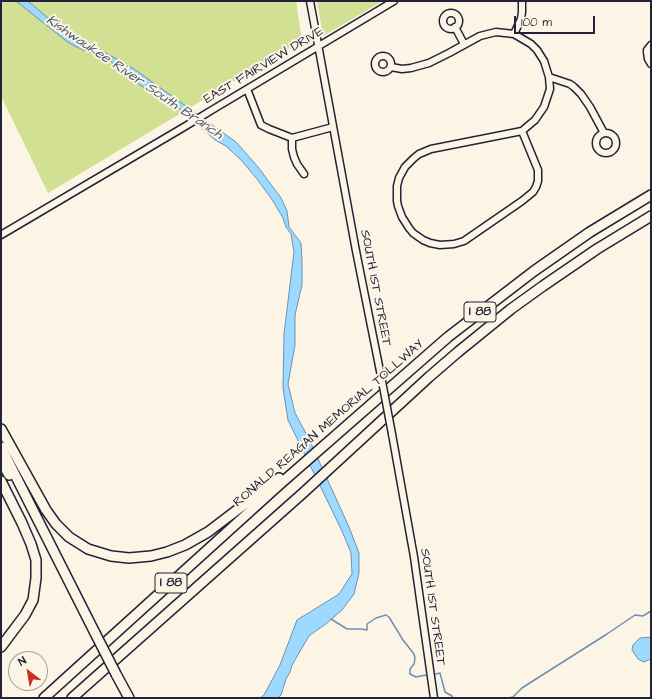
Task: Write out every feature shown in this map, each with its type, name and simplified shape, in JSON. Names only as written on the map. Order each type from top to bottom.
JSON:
[{"type":"highway","name":"RONALD REAGAN MEMORIAL TOLLWAY","points":[[44,698],[297,467],[448,337],[534,271],[590,232],[651,196]]},
{"type":"highway","name":"I 88","points":[[72,698],[303,493],[429,377],[485,330],[537,291],[598,249],[651,216]]},
{"type":"highway","points":[[1,429],[46,510],[56,524],[69,538],[88,549],[111,556],[129,558],[151,556],[167,552],[184,545],[208,532],[282,476],[297,467]]},
{"type":"highway","points":[[1,447],[94,634],[115,675],[129,698]]},
{"type":"highway","points":[[1,461],[94,634]]},
{"type":"highway","points":[[1,481],[22,523],[36,560],[36,578],[33,600],[25,615],[1,647]]},
{"type":"highway","points":[[80,698],[100,674]]},
{"type":"highway","points":[[115,675],[124,698]]},
{"type":"street","name":"SOUTH 1ST STREET","points":[[310,1],[392,434],[414,558],[434,698]]},
{"type":"street","name":"EAST FAIRVIEW DRIVE","points":[[1,235],[394,1]]},
{"type":"street","points":[[514,34],[521,18],[522,1]]},
{"type":"street","points":[[455,27],[464,44]]},
{"type":"street","points":[[391,67],[402,69],[411,68],[449,53],[487,33],[496,32],[514,34],[531,44],[544,60],[549,76],[550,88],[544,108],[535,120],[522,131],[431,149],[419,154],[409,162],[402,172],[397,186],[398,206],[402,217],[409,228],[417,236],[430,243],[440,246],[464,241],[533,192],[538,182],[538,170],[522,131]]},
{"type":"street","points":[[649,48],[647,55],[651,64]]},
{"type":"street","points":[[549,76],[570,84],[581,94],[604,133]]},
{"type":"street","points":[[247,89],[261,125],[269,129],[292,138],[333,127]]},
{"type":"street","points":[[292,138],[294,157],[304,174]]},
{"type":"green space","points":[[1,1],[296,1],[301,34],[291,47],[48,193],[1,96]]},
{"type":"green space","points":[[317,1],[383,1],[323,36]]},
{"type":"water","name":"Kishwaukee River South Branch","points":[[16,1],[28,1],[55,24],[134,69],[236,142],[258,167],[281,198],[287,211],[289,227],[301,243],[302,285],[295,315],[295,345],[288,384],[295,413],[309,439],[349,527],[359,553],[359,573],[354,594],[342,610],[309,636],[292,665],[281,695],[278,698],[260,698],[264,695],[280,665],[297,620],[339,594],[352,574],[351,553],[342,531],[288,420],[283,388],[284,334],[294,252],[291,234],[273,201],[257,179],[241,160],[226,146],[215,140],[179,108],[140,85],[101,55],[85,51],[69,43]]},
{"type":"water","points":[[651,637],[651,659],[644,662],[638,659],[632,650],[633,645],[640,638]]},
{"type":"waterway","points":[[508,698],[513,697],[522,688],[635,615],[643,616],[651,611]]},
{"type":"waterway","points":[[331,619],[347,629],[367,630],[367,624],[376,618],[386,615],[389,617],[403,640],[414,654],[414,664],[410,669],[410,674],[416,677],[426,675]]},
{"type":"waterway","points":[[436,674],[440,673],[445,692],[453,698]]}]
